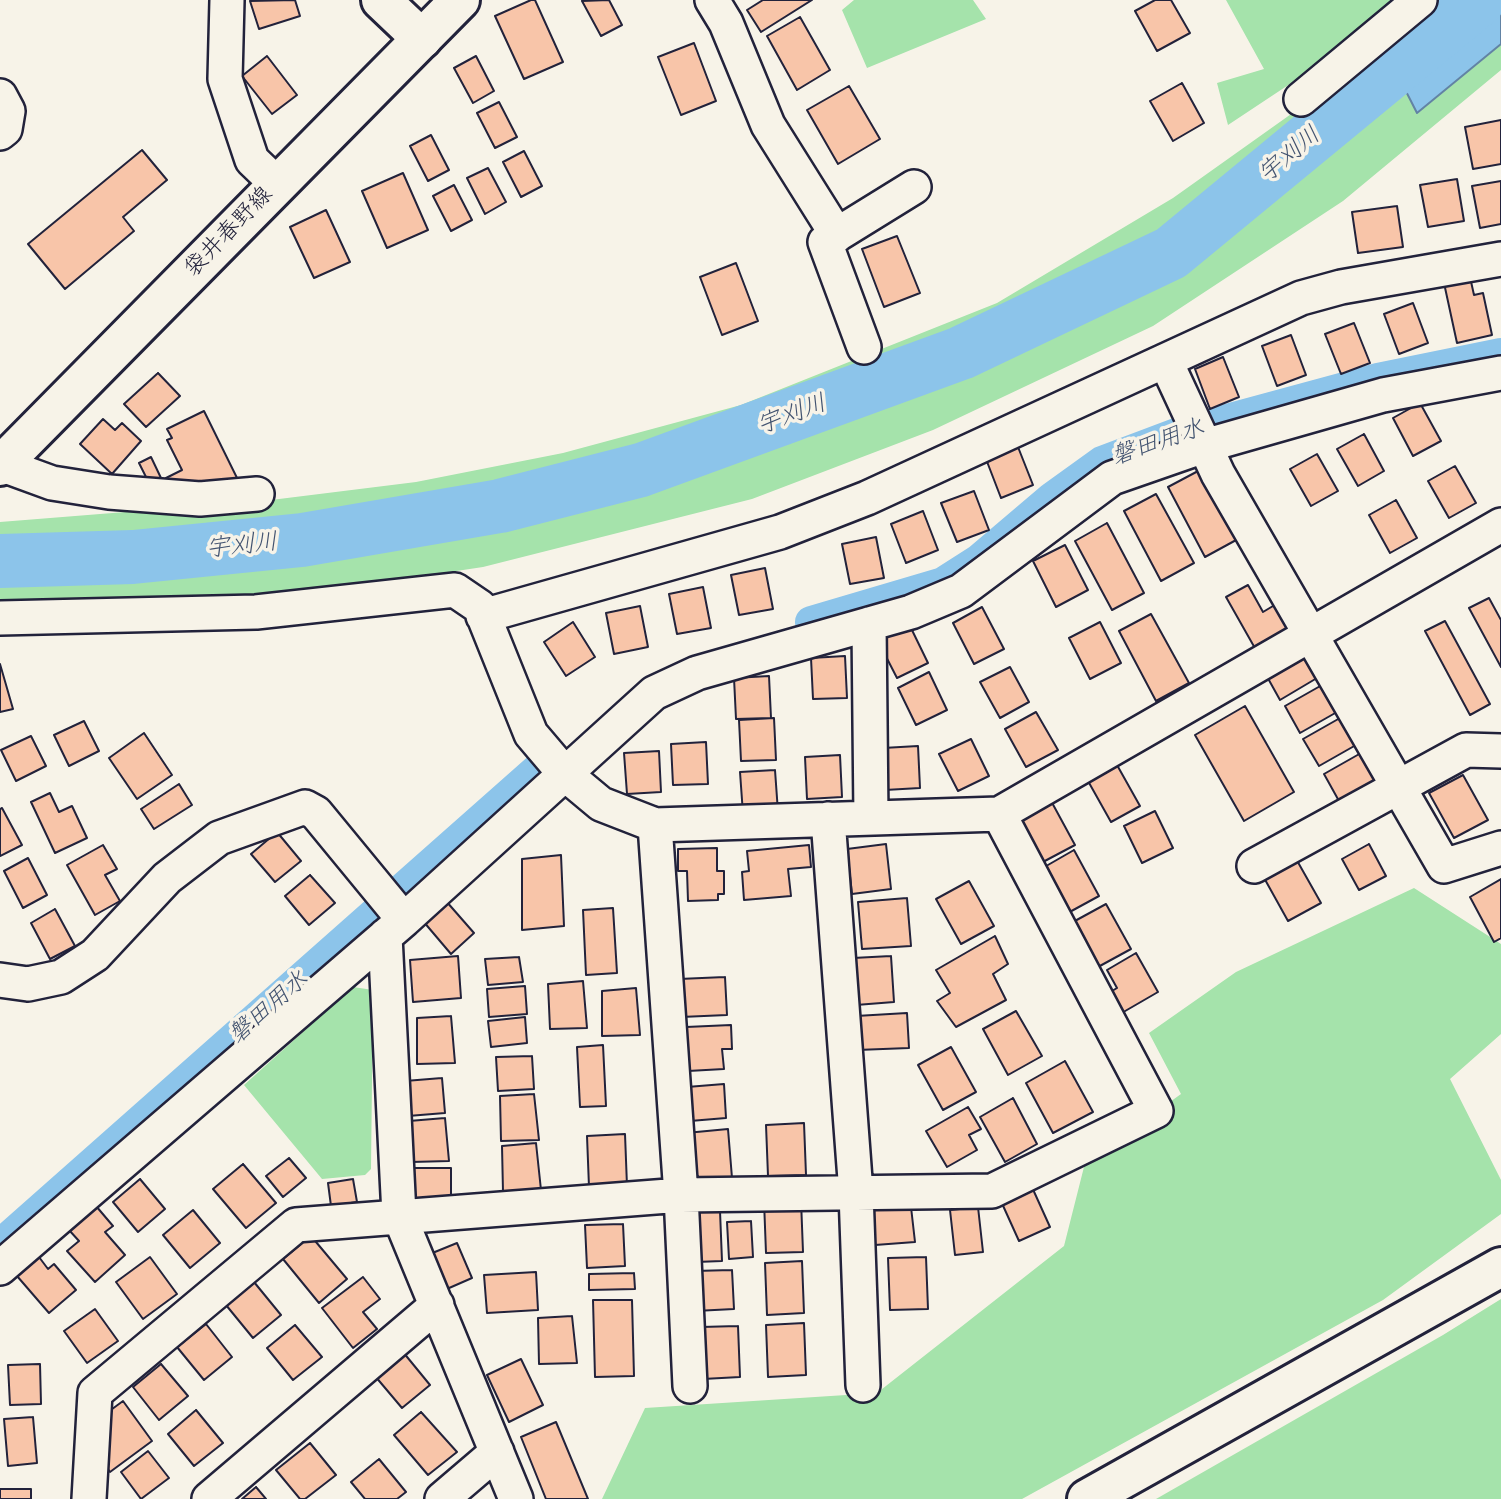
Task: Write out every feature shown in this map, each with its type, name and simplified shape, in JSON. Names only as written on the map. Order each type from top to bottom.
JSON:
[{"type":"main road","points":[[382,0],[422,39]]},
{"type":"main road","name":"袋井春野線","points":[[1,465],[276,183],[460,0]]},
{"type":"main road","points":[[1087,1499],[1501,1267]]},
{"type":"street","points":[[227,0],[225,79],[252,160],[276,183]]},
{"type":"street","points":[[712,0],[726,23],[768,125],[836,235]]},
{"type":"street","points":[[1301,99],[1420,0]]},
{"type":"street","points":[[0,96],[8,111],[5,130],[0,133]]},
{"type":"street","points":[[864,347],[825,242],[914,187]]},
{"type":"street","points":[[483,617],[780,532],[867,498],[1301,298],[1341,287],[1501,259]]},
{"type":"street","points":[[1166,362],[1204,446],[1309,635],[1444,866],[1501,848]]},
{"type":"street","points":[[0,1268],[391,915],[565,774],[654,693],[696,673],[911,612],[961,591],[1112,478],[1204,446],[1383,395],[1501,373]]},
{"type":"street","points":[[1,465],[52,483],[109,492],[200,499],[257,494]]},
{"type":"street","points":[[0,618],[256,612],[455,590],[480,607],[531,733],[565,774],[601,804],[655,825],[999,814],[1501,524]]},
{"type":"street","points":[[869,624],[871,818]]},
{"type":"street","points":[[1254,866],[1466,750],[1501,751]]},
{"type":"street","points":[[0,980],[28,984],[61,977],[95,954],[167,878],[219,838],[305,807],[316,813],[391,915],[399,1215],[516,1499]]},
{"type":"street","points":[[89,1499],[95,1394],[296,1225],[681,1195],[992,1191],[1156,1111],[999,814]]},
{"type":"street","points":[[828,819],[856,1193],[863,1385]]},
{"type":"street","points":[[655,825],[681,1195],[690,1386]]},
{"type":"street","points":[[209,1499],[437,1305]]},
{"type":"street","points":[[442,1499],[497,1451]]},
{"type":"green space","points":[[854,0],[973,0],[986,19],[867,68],[842,10]]},
{"type":"green space","points":[[1226,0],[1398,0],[1320,64],[1228,125],[1217,83],[1264,69]]},
{"type":"green space","points":[[1437,0],[1501,0],[1501,70],[1343,201],[1153,326],[933,430],[752,499],[483,567],[224,606],[0,603],[0,522],[263,501],[416,482],[563,453],[741,405],[997,303],[1173,198],[1353,70]]},
{"type":"green space","points":[[1414,888],[1501,944],[1501,1034],[1450,1079],[1501,1180],[1501,1214],[1383,1300],[1022,1499],[602,1499],[645,1408],[877,1393],[1064,1246],[1085,1163],[1181,1094],[1149,1033],[1236,972]]},
{"type":"green space","points":[[353,987],[373,990],[371,1169],[365,1175],[322,1179],[244,1085]]},
{"type":"green space","points":[[1501,1299],[1501,1499],[1156,1499],[1443,1335]]},
{"type":"water","points":[[1454,0],[1501,0],[1501,44],[1417,113],[1387,54]]},
{"type":"building","points":[[295,0],[300,16],[259,29],[250,1]]},
{"type":"building","points":[[535,0],[563,62],[524,79],[495,16]]},
{"type":"building","points":[[609,0],[622,25],[601,36],[582,1]]},
{"type":"building","points":[[763,0],[812,0],[761,32],[747,10]]},
{"type":"building","points":[[1155,0],[1171,0],[1190,33],[1157,51],[1135,11]]},
{"type":"building","points":[[800,17],[830,70],[797,90],[767,36]]},
{"type":"building","points":[[694,43],[716,101],[681,115],[658,57]]},
{"type":"building","points":[[267,56],[297,95],[272,114],[242,76]]},
{"type":"building","points":[[476,56],[494,91],[473,103],[454,68]]},
{"type":"building","points":[[1182,83],[1204,123],[1173,141],[1150,101]]},
{"type":"building","points":[[849,86],[880,139],[838,164],[807,110]]},
{"type":"building","points":[[499,102],[517,137],[495,148],[477,113]]},
{"type":"building","points":[[1501,120],[1501,164],[1473,169],[1465,127]]},
{"type":"building","points":[[431,135],[449,170],[428,181],[410,146]]},
{"type":"building","points":[[142,150],[167,180],[123,217],[134,231],[65,289],[28,244]]},
{"type":"building","points":[[524,151],[542,186],[521,197],[503,162]]},
{"type":"building","points":[[488,168],[506,202],[485,214],[467,178]]},
{"type":"building","points":[[403,173],[428,230],[387,248],[362,191]]},
{"type":"building","points":[[1457,179],[1464,221],[1428,227],[1420,185]]},
{"type":"building","points":[[1501,181],[1501,224],[1480,228],[1472,186]]},
{"type":"building","points":[[454,185],[472,220],[451,231],[433,196]]},
{"type":"building","points":[[1397,206],[1403,247],[1358,253],[1352,212]]},
{"type":"building","points":[[326,210],[350,262],[314,278],[290,227]]},
{"type":"building","points":[[897,236],[920,293],[884,307],[862,249]]},
{"type":"building","points":[[736,263],[758,321],[722,335],[700,277]]},
{"type":"building","points":[[1470,277],[1474,295],[1483,293],[1492,335],[1457,343],[1444,283]]},
{"type":"building","points":[[1413,303],[1428,343],[1399,354],[1384,314]]},
{"type":"building","points":[[1354,323],[1370,363],[1341,374],[1325,334]]},
{"type":"building","points":[[1291,335],[1306,375],[1277,386],[1262,346]]},
{"type":"building","points":[[1223,357],[1239,397],[1210,409],[1195,369]]},
{"type":"building","points":[[158,373],[180,396],[146,427],[124,404]]},
{"type":"building","points":[[1420,403],[1441,441],[1413,456],[1393,418]]},
{"type":"building","points":[[204,411],[240,484],[173,491],[166,478],[182,470],[167,440],[172,438],[167,429]]},
{"type":"building","points":[[103,419],[115,430],[122,423],[141,441],[112,474],[80,444]]},
{"type":"building","points":[[1364,434],[1384,471],[1358,486],[1337,449]]},
{"type":"building","points":[[1018,447],[1033,485],[1001,498],[986,459]]},
{"type":"building","points":[[1317,454],[1338,491],[1311,506],[1290,469]]},
{"type":"building","points":[[151,457],[161,478],[149,483],[139,463]]},
{"type":"building","points":[[1455,466],[1476,503],[1449,518],[1428,481]]},
{"type":"building","points":[[1200,470],[1238,539],[1205,557],[1168,487]]},
{"type":"building","points":[[974,491],[989,530],[957,542],[941,503]]},
{"type":"building","points":[[1156,494],[1194,563],[1161,581],[1124,511]]},
{"type":"building","points":[[1396,500],[1417,538],[1390,553],[1369,515]]},
{"type":"building","points":[[923,511],[938,550],[906,563],[891,524]]},
{"type":"building","points":[[1107,523],[1144,593],[1112,610],[1075,541]]},
{"type":"building","points":[[876,537],[884,578],[850,584],[842,544]]},
{"type":"building","points":[[1065,545],[1088,590],[1056,607],[1033,561]]},
{"type":"building","points":[[765,568],[773,609],[739,615],[731,575]]},
{"type":"building","points":[[1248,585],[1263,612],[1278,603],[1293,629],[1256,650],[1226,597]]},
{"type":"building","points":[[703,587],[711,628],[677,634],[669,594]]},
{"type":"building","points":[[1489,598],[1501,620],[1501,667],[1469,608]]},
{"type":"building","points":[[640,606],[648,647],[614,654],[606,613]]},
{"type":"building","points":[[982,607],[1004,649],[974,664],[953,623]]},
{"type":"building","points":[[1151,614],[1189,683],[1156,701],[1119,631]]},
{"type":"building","points":[[1445,621],[1490,704],[1470,715],[1425,631]]},
{"type":"building","points":[[573,622],[595,657],[566,676],[544,642]]},
{"type":"building","points":[[1100,622],[1121,663],[1090,679],[1069,638]]},
{"type":"building","points":[[910,626],[928,663],[897,678],[878,641]]},
{"type":"building","points":[[1302,651],[1317,678],[1280,700],[1265,673]]},
{"type":"building","points":[[845,656],[847,698],[813,699],[811,658]]},
{"type":"building","points":[[0,664],[13,709],[0,712]]},
{"type":"building","points":[[1010,667],[1029,702],[1000,718],[980,682]]},
{"type":"building","points":[[929,672],[947,710],[916,725],[898,688]]},
{"type":"building","points":[[769,676],[771,718],[736,719],[734,678]]},
{"type":"building","points":[[1322,685],[1337,712],[1300,733],[1285,706]]},
{"type":"building","points":[[1245,706],[1294,792],[1244,821],[1195,735]]},
{"type":"building","points":[[1036,712],[1058,750],[1026,767],[1005,729]]},
{"type":"building","points":[[774,718],[776,760],[741,761],[739,720]]},
{"type":"building","points":[[1340,718],[1356,745],[1319,766],[1303,739]]},
{"type":"building","points":[[84,721],[99,751],[69,766],[54,735]]},
{"type":"building","points":[[144,733],[172,775],[137,799],[109,758]]},
{"type":"building","points":[[31,736],[46,766],[16,781],[1,750]]},
{"type":"building","points":[[971,739],[989,776],[958,791],[939,754]]},
{"type":"building","points":[[706,742],[708,784],[673,785],[671,744]]},
{"type":"building","points":[[918,746],[920,788],[885,790],[883,748]]},
{"type":"building","points":[[659,751],[661,792],[627,794],[624,753]]},
{"type":"building","points":[[1361,753],[1376,780],[1339,801],[1324,774]]},
{"type":"building","points":[[840,755],[842,797],[807,799],[805,757]]},
{"type":"building","points":[[1117,765],[1140,806],[1111,822],[1088,781]]},
{"type":"building","points":[[775,770],[778,812],[743,814],[740,772]]},
{"type":"building","points":[[1463,775],[1488,820],[1454,838],[1429,793]]},
{"type":"building","points":[[179,784],[192,805],[154,829],[141,809]]},
{"type":"building","points":[[50,793],[59,812],[72,806],[87,838],[55,853],[31,802]]},
{"type":"building","points":[[1050,799],[1075,845],[1041,863],[1016,818]]},
{"type":"building","points":[[2,808],[22,845],[0,856],[0,809]]},
{"type":"building","points":[[1155,811],[1173,848],[1142,863],[1124,826]]},
{"type":"building","points":[[277,832],[301,861],[275,882],[251,854]]},
{"type":"building","points":[[886,844],[891,889],[852,894],[847,849]]},
{"type":"building","points":[[1369,844],[1386,876],[1359,890],[1342,859]]},
{"type":"building","points":[[103,845],[117,869],[105,875],[120,901],[95,915],[67,865]]},
{"type":"building","points":[[809,845],[811,867],[788,869],[791,896],[744,900],[742,872],[749,871],[747,851]]},
{"type":"building","points":[[717,848],[717,871],[724,871],[724,894],[718,894],[718,900],[688,901],[687,871],[678,871],[678,849]]},
{"type":"building","points":[[1074,850],[1099,896],[1066,914],[1041,869]]},
{"type":"building","points":[[561,855],[564,926],[522,930],[522,859]]},
{"type":"building","points":[[1295,857],[1321,903],[1288,921],[1263,876]]},
{"type":"building","points":[[28,858],[47,895],[23,908],[4,871]]},
{"type":"building","points":[[310,875],[335,903],[309,925],[285,896]]},
{"type":"building","points":[[1501,879],[1501,938],[1494,942],[1470,897]]},
{"type":"building","points":[[969,881],[994,926],[961,944],[936,899]]},
{"type":"building","points":[[907,898],[911,946],[862,949],[858,902]]},
{"type":"building","points":[[446,901],[474,933],[451,954],[423,921]]},
{"type":"building","points":[[1106,904],[1131,949],[1098,967],[1073,922]]},
{"type":"building","points":[[613,908],[617,973],[586,975],[583,910]]},
{"type":"building","points":[[55,909],[75,946],[50,959],[31,923]]},
{"type":"building","points":[[995,936],[1008,964],[993,974],[1006,1000],[956,1027],[937,1001],[950,993],[936,970]]},
{"type":"building","points":[[1136,953],[1158,992],[1120,1014],[1107,994],[1117,988],[1107,970]]},
{"type":"building","points":[[458,956],[461,998],[413,1002],[410,960]]},
{"type":"building","points":[[891,956],[894,1002],[856,1005],[853,958]]},
{"type":"building","points":[[519,957],[523,982],[488,985],[485,959]]},
{"type":"building","points":[[725,977],[727,1015],[681,1017],[679,979]]},
{"type":"building","points":[[583,981],[587,1028],[550,1029],[548,984]]},
{"type":"building","points":[[525,986],[527,1014],[489,1017],[487,989]]},
{"type":"building","points":[[636,988],[640,1035],[602,1036],[602,991]]},
{"type":"building","points":[[1016,1011],[1042,1056],[1008,1075],[983,1029]]},
{"type":"building","points":[[907,1013],[909,1048],[857,1050],[856,1016]]},
{"type":"building","points":[[451,1016],[455,1063],[417,1064],[417,1018]]},
{"type":"building","points":[[525,1017],[527,1043],[491,1047],[488,1021]]},
{"type":"building","points":[[731,1025],[732,1049],[722,1049],[724,1069],[688,1071],[686,1027]]},
{"type":"building","points":[[603,1045],[606,1106],[580,1107],[577,1047]]},
{"type":"building","points":[[951,1047],[976,1092],[943,1110],[918,1065]]},
{"type":"building","points":[[532,1056],[534,1089],[498,1091],[496,1057]]},
{"type":"building","points":[[1065,1061],[1093,1112],[1053,1133],[1026,1083]]},
{"type":"building","points":[[442,1078],[445,1113],[408,1116],[405,1081]]},
{"type":"building","points":[[724,1084],[726,1118],[690,1121],[687,1087]]},
{"type":"building","points":[[534,1094],[539,1140],[501,1141],[500,1096]]},
{"type":"building","points":[[1013,1098],[1037,1144],[1005,1162],[980,1117]]},
{"type":"building","points":[[968,1107],[981,1129],[969,1135],[977,1150],[947,1167],[926,1131]]},
{"type":"building","points":[[445,1118],[449,1161],[411,1162],[409,1121]]},
{"type":"building","points":[[804,1123],[806,1175],[768,1176],[766,1125]]},
{"type":"building","points":[[728,1129],[732,1178],[690,1182],[686,1133]]},
{"type":"building","points":[[625,1134],[627,1186],[589,1187],[587,1136]]},
{"type":"building","points":[[536,1143],[541,1190],[503,1192],[502,1146]]},
{"type":"building","points":[[289,1158],[306,1178],[283,1197],[266,1176]]},
{"type":"building","points":[[243,1164],[276,1203],[246,1228],[213,1189]]},
{"type":"building","points":[[408,1168],[451,1168],[451,1200],[408,1200]]},
{"type":"building","points":[[140,1179],[165,1209],[138,1232],[113,1202]]},
{"type":"building","points":[[353,1179],[357,1202],[331,1206],[328,1183]]},
{"type":"building","points":[[1031,1185],[1050,1227],[1019,1241],[1000,1199]]},
{"type":"building","points":[[801,1200],[803,1252],[766,1253],[764,1201]]},
{"type":"building","points":[[96,1206],[113,1226],[105,1232],[125,1255],[95,1282],[67,1251],[79,1241],[69,1230]]},
{"type":"building","points":[[911,1207],[915,1242],[875,1245],[871,1210]]},
{"type":"building","points":[[978,1207],[983,1252],[955,1255],[950,1210]]},
{"type":"building","points":[[193,1210],[220,1243],[190,1268],[163,1235]]},
{"type":"building","points":[[720,1211],[722,1261],[696,1262],[693,1212]]},
{"type":"building","points":[[751,1221],[753,1257],[729,1259],[727,1222]]},
{"type":"building","points":[[623,1224],[625,1266],[587,1268],[585,1225]]},
{"type":"building","points":[[311,1236],[347,1279],[319,1303],[283,1259]]},
{"type":"building","points":[[457,1243],[472,1278],[440,1292],[425,1256]]},
{"type":"building","points":[[39,1257],[48,1269],[54,1264],[76,1290],[49,1313],[17,1276]]},
{"type":"building","points":[[150,1257],[177,1294],[143,1319],[116,1282]]},
{"type":"building","points":[[926,1257],[928,1309],[890,1310],[888,1258]]},
{"type":"building","points":[[802,1261],[804,1313],[767,1315],[765,1263]]},
{"type":"building","points":[[732,1270],[734,1309],[695,1311],[694,1271]]},
{"type":"building","points":[[536,1272],[538,1310],[487,1313],[484,1275]]},
{"type":"building","points":[[634,1273],[635,1289],[589,1290],[589,1274]]},
{"type":"building","points":[[363,1277],[380,1299],[363,1312],[377,1329],[353,1348],[322,1308]]},
{"type":"building","points":[[254,1282],[281,1315],[253,1338],[226,1305]]},
{"type":"building","points":[[593,1300],[632,1300],[634,1376],[595,1377]]},
{"type":"building","points":[[95,1309],[118,1341],[87,1363],[64,1331]]},
{"type":"building","points":[[572,1316],[577,1363],[539,1364],[538,1318]]},
{"type":"building","points":[[804,1323],[806,1375],[768,1377],[766,1325]]},
{"type":"building","points":[[206,1324],[232,1357],[204,1380],[177,1347]]},
{"type":"building","points":[[295,1325],[322,1357],[293,1380],[267,1348]]},
{"type":"building","points":[[738,1326],[740,1377],[703,1379],[701,1327]]},
{"type":"building","points":[[403,1352],[430,1385],[402,1408],[375,1376]]},
{"type":"building","points":[[521,1359],[543,1405],[509,1422],[487,1375]]},
{"type":"building","points":[[40,1364],[41,1404],[10,1405],[8,1365]]},
{"type":"building","points":[[161,1364],[188,1396],[159,1420],[133,1387]]},
{"type":"building","points":[[123,1401],[152,1441],[110,1472],[98,1455],[100,1418]]},
{"type":"building","points":[[196,1410],[223,1443],[194,1466],[168,1434]]},
{"type":"building","points":[[421,1412],[457,1452],[428,1475],[394,1435]]},
{"type":"building","points":[[33,1417],[37,1463],[8,1466],[4,1419]]},
{"type":"building","points":[[556,1422],[588,1499],[546,1499],[521,1437]]},
{"type":"building","points":[[310,1443],[336,1475],[305,1499],[300,1499],[276,1470]]},
{"type":"building","points":[[148,1451],[169,1478],[141,1499],[121,1472]]},
{"type":"building","points":[[379,1459],[406,1492],[397,1499],[365,1499],[351,1482]]},
{"type":"building","points":[[256,1487],[266,1499],[242,1499]]},
{"type":"building","points":[[0,1489],[31,1489],[31,1499],[0,1499]]},
{"type":"waterway","name":"宇刈川","points":[[0,561],[133,557],[302,540],[500,506],[641,470],[961,353],[1171,253],[1478,0]]},
{"type":"waterway","name":"磐田用水","points":[[811,622],[943,583],[979,560],[1052,498],[1102,462],[1179,433],[1378,379],[1501,354]]},
{"type":"waterway","name":"磐田用水","points":[[0,1245],[537,770]]}]
